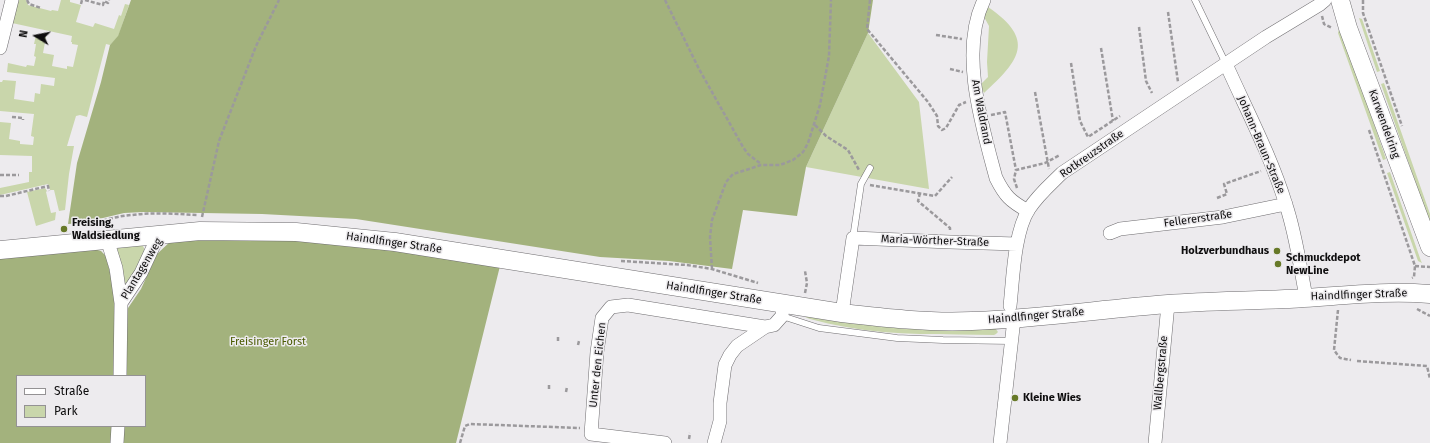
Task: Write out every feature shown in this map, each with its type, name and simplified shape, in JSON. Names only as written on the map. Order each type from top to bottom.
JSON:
[{"type":"street","points":[[0,48],[12,0]]},
{"type":"street","name":"Am Waldrand","points":[[984,0],[976,20],[973,41],[973,73],[976,94],[996,178],[1002,190],[1011,201],[1028,211]]},
{"type":"street","name":"Rotkreuzstraße","points":[[1012,312],[1017,244],[1021,228],[1028,211],[1038,196],[1062,173],[1325,0]]},
{"type":"street","name":"Karwendelring","points":[[1340,0],[1348,28],[1430,246]]},
{"type":"street","name":"Johann-Braun-Straße","points":[[1226,64],[1273,166],[1286,204],[1298,248],[1306,297]]},
{"type":"street","name":"Fellererstraße","points":[[1110,232],[1120,229],[1223,217],[1286,204]]},
{"type":"street","name":"Haindlfinger Straße","points":[[0,250],[200,231],[296,232],[395,242],[782,310],[842,313],[881,318],[948,321],[1012,312],[1402,292],[1430,294]]},
{"type":"street","name":"Plantagenweg","points":[[121,304],[142,273],[154,245],[162,234]]},
{"type":"street","points":[[842,313],[853,238]]},
{"type":"street","name":"Maria-Wörther-Straße","points":[[853,238],[1017,244]]},
{"type":"street","name":"Plantagenweg","points":[[107,239],[116,268],[121,304],[120,375]]},
{"type":"street","name":"Wallbergstraße","points":[[1155,443],[1168,304]]},
{"type":"street","name":"Unter den Eichen","points":[[589,435],[597,352],[602,318],[611,307],[628,305],[765,327]]},
{"type":"street","points":[[714,443],[720,421],[720,403],[725,365],[730,355],[737,346],[765,327],[774,324],[782,310]]},
{"type":"street","points":[[1000,443],[1011,341],[1012,312]]},
{"type":"street","points":[[117,443],[118,427]]},
{"type":"street","points":[[589,435],[665,443]]},
{"type":"lane","points":[[1195,0],[1226,64]]},
{"type":"lane","points":[[853,238],[862,182],[870,168]]},
{"type":"lane","points":[[782,310],[820,328],[889,337],[1011,341]]},
{"type":"path","points":[[27,0],[29,4],[41,8]]},
{"type":"path","points":[[81,4],[82,0]]},
{"type":"path","points":[[86,0],[103,5],[104,2],[108,3]]},
{"type":"path","points":[[200,231],[219,142],[256,46],[279,0]]},
{"type":"path","points":[[666,0],[699,69],[743,147],[748,154],[762,165]]},
{"type":"path","points":[[712,269],[710,237],[712,220],[726,182],[733,174],[762,165],[780,165],[793,160],[803,152],[808,143],[815,125],[820,105],[829,56],[831,0]]},
{"type":"path","points":[[870,0],[867,29],[928,102],[937,116],[938,126],[942,130],[946,128],[959,105],[976,94]]},
{"type":"path","points":[[1363,0],[1363,13],[1404,131]]},
{"type":"path","points":[[1168,12],[1178,84]]},
{"type":"path","points":[[1139,27],[1146,81],[1152,93]]},
{"type":"path","points":[[936,35],[973,41]]},
{"type":"path","points":[[1101,48],[1113,121]]},
{"type":"path","points":[[1072,63],[1080,121],[1088,137],[1120,116]]},
{"type":"path","points":[[1035,92],[1049,172]]},
{"type":"path","points":[[993,115],[1005,112],[1016,170],[1014,179],[1018,191]]},
{"type":"path","points":[[12,117],[23,118],[23,120]]},
{"type":"path","points":[[815,125],[826,136],[848,150],[862,182],[935,196],[952,177]]},
{"type":"path","points":[[1367,125],[1415,266],[1414,277],[1409,280]]},
{"type":"path","points":[[1016,170],[1048,162],[1060,155]]},
{"type":"path","points":[[1217,198],[1227,194],[1224,184],[1265,169]]},
{"type":"path","points":[[0,175],[19,175]]},
{"type":"path","points":[[0,196],[6,196],[48,186],[49,191]]},
{"type":"path","points":[[920,193],[918,201],[950,228],[950,242]]},
{"type":"path","points":[[1415,266],[1430,267]]},
{"type":"path","points":[[804,297],[806,283],[805,270]]},
{"type":"path","points":[[1338,309],[1334,350],[1340,358],[1351,360]]},
{"type":"path","points":[[1420,310],[1430,316]]},
{"type":"path","points":[[578,345],[579,341]]},
{"type":"path","points":[[1357,361],[1427,366],[1430,379]]},
{"type":"path","points":[[566,392],[567,387]]},
{"type":"path","points":[[460,443],[465,426],[470,424],[589,435]]},
{"type":"path","points":[[689,439],[690,433]]},
{"type":"green space","points":[[18,0],[26,0],[28,5],[51,11],[58,11],[61,0],[70,0],[70,2],[81,5],[76,22],[93,27],[95,23],[114,29],[125,4],[129,5],[118,37],[110,45],[106,44],[87,117],[80,115],[76,116],[67,146],[74,146],[65,210],[59,211],[54,190],[50,190],[48,184],[0,195],[0,188],[29,182],[29,172],[32,172],[32,156],[0,155],[0,122],[11,123],[9,139],[20,141],[20,144],[33,145],[34,137],[31,136],[34,114],[0,111],[0,82],[3,80],[16,81],[14,99],[34,102],[35,93],[40,94],[41,84],[54,86],[55,78],[7,72],[8,63],[26,67],[27,65],[34,66],[36,44],[34,44],[36,35],[46,37],[43,53],[54,55],[52,66],[67,69],[67,66],[73,67],[78,45],[72,44],[72,36],[12,23]]},
{"type":"green space","points":[[131,0],[873,0],[868,33],[806,167],[797,216],[743,210],[732,269],[669,261],[600,257],[356,219],[262,214],[143,212],[124,213],[82,223],[68,224],[77,163],[101,82],[110,45],[118,36]]},
{"type":"green space","points":[[988,7],[1003,19],[1013,30],[1017,40],[1018,50],[1014,60],[1007,70],[984,93],[980,85],[988,77],[987,62],[989,26],[983,15]]},
{"type":"green space","points":[[1359,18],[1362,19],[1380,71],[1377,72]]},
{"type":"green space","points":[[1339,29],[1344,36],[1386,159],[1383,160],[1338,33]]},
{"type":"green space","points":[[868,33],[919,102],[929,189],[806,167]]},
{"type":"green space","points":[[1384,83],[1430,214],[1430,224],[1381,84]]},
{"type":"green space","points":[[1390,172],[1422,263],[1418,261],[1387,173]]},
{"type":"green space","points":[[45,188],[47,191],[51,213],[56,212],[55,220],[36,226],[27,192]]},
{"type":"green space","name":"Freisinger Forst","points":[[172,240],[323,240],[500,266],[456,443],[123,443],[124,427],[146,427],[146,375],[126,375],[126,311],[141,289],[157,254]]},
{"type":"green space","points":[[142,244],[146,252],[128,284],[123,282],[117,251],[118,245]]},
{"type":"green space","points":[[90,248],[101,251],[106,256],[116,297],[115,375],[16,375],[16,427],[112,427],[111,443],[0,443],[0,259]]},
{"type":"green space","points":[[805,317],[995,328],[998,332],[994,335],[883,332],[837,325],[810,319]]},
{"type":"place","name":"Freising, Waldsiedlung","points":[[64,229]]},
{"type":"place","name":"Holzverbundhaus","points":[[1277,251]]},
{"type":"place","name":"Schmuckdepot NewLine","points":[[1278,264]]},
{"type":"place","name":"Kleine Wies","points":[[1015,398]]}]
